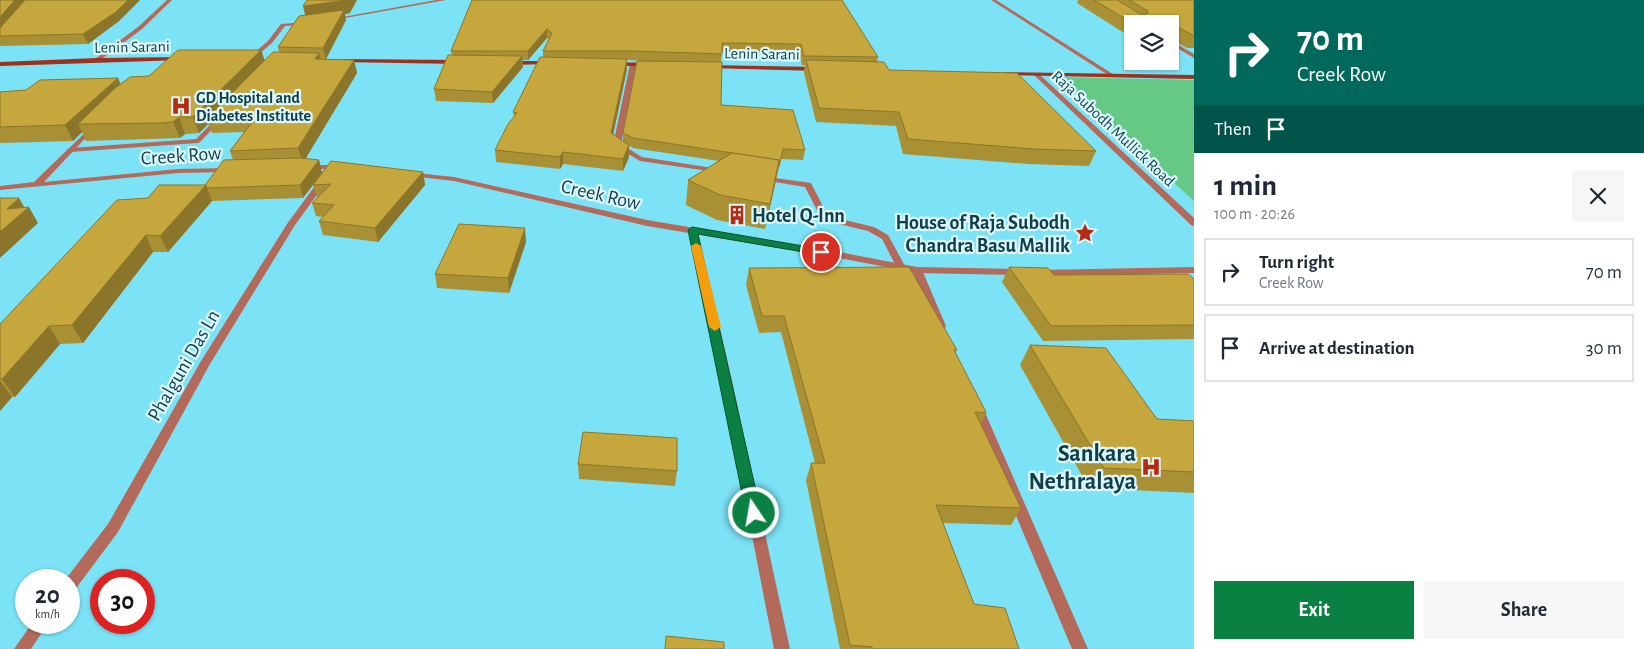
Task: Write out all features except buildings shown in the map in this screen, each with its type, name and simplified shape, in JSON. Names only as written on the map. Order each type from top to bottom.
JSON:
[{"type":"main road","name":"Lenin Sarani","points":[[0,64],[192,59]]},
{"type":"main road","points":[[240,59],[258,60]]},
{"type":"main road","points":[[330,61],[468,62]]},
{"type":"main road","points":[[508,63],[558,63]]},
{"type":"main road","points":[[606,64],[653,65]]},
{"type":"main road","name":"Lenin Sarani","points":[[702,66],[830,69]]},
{"type":"main road","points":[[997,73],[1194,77]]},
{"type":"street","points":[[97,60],[140,28],[170,0]]},
{"type":"street","points":[[330,20],[444,0]]},
{"type":"street","points":[[993,0],[1113,76]]},
{"type":"street","points":[[249,59],[270,42],[283,26],[312,23]]},
{"type":"street","points":[[1179,47],[1194,56]]},
{"type":"street","points":[[160,70],[173,59]]},
{"type":"street","points":[[633,64],[617,145],[640,159],[732,173]]},
{"type":"street","name":"Raja Subodh Mullick Road","points":[[1036,74],[1194,223]]},
{"type":"street","points":[[70,150],[198,140],[224,114]]},
{"type":"street","points":[[36,185],[98,122]]},
{"type":"street","points":[[295,168],[334,166],[353,168]]},
{"type":"street","name":"Phalguni Das Ln","points":[[80,571],[112,528],[206,364],[291,224],[334,166]]},
{"type":"street","name":"Creek Row","points":[[0,188],[178,171],[237,169]]},
{"type":"street","name":"Creek Row","points":[[399,173],[454,179],[647,223],[917,270],[1024,273]]},
{"type":"street","points":[[751,176],[808,185],[825,218],[870,229],[885,237],[900,266]]},
{"type":"street","points":[[692,230],[726,376],[782,649]]},
{"type":"street","points":[[917,270],[944,333]]},
{"type":"street","points":[[1033,273],[1194,270]]},
{"type":"street","points":[[972,396],[1080,649]]},
{"type":"street","points":[[22,649],[33,634]]},
{"type":"green space","points":[[1058,77],[1194,80],[1194,201]]},
{"type":"slow traffic","points":[[696,246],[715,327]]},
{"type":"place","name":"GD Hospital and Diabetes Institute","points":[[181,106]]},
{"type":"place","name":"Hotel Q-Inn","points":[[737,215]]},
{"type":"place","name":"House of Raja Subodh Chandra Basu Mallik","points":[[1085,233]]},
{"type":"place","name":"Sankara Nethralaya","points":[[1151,467]]},
{"type":"route","points":[[754,513],[722,358],[692,230],[821,252]]}]
